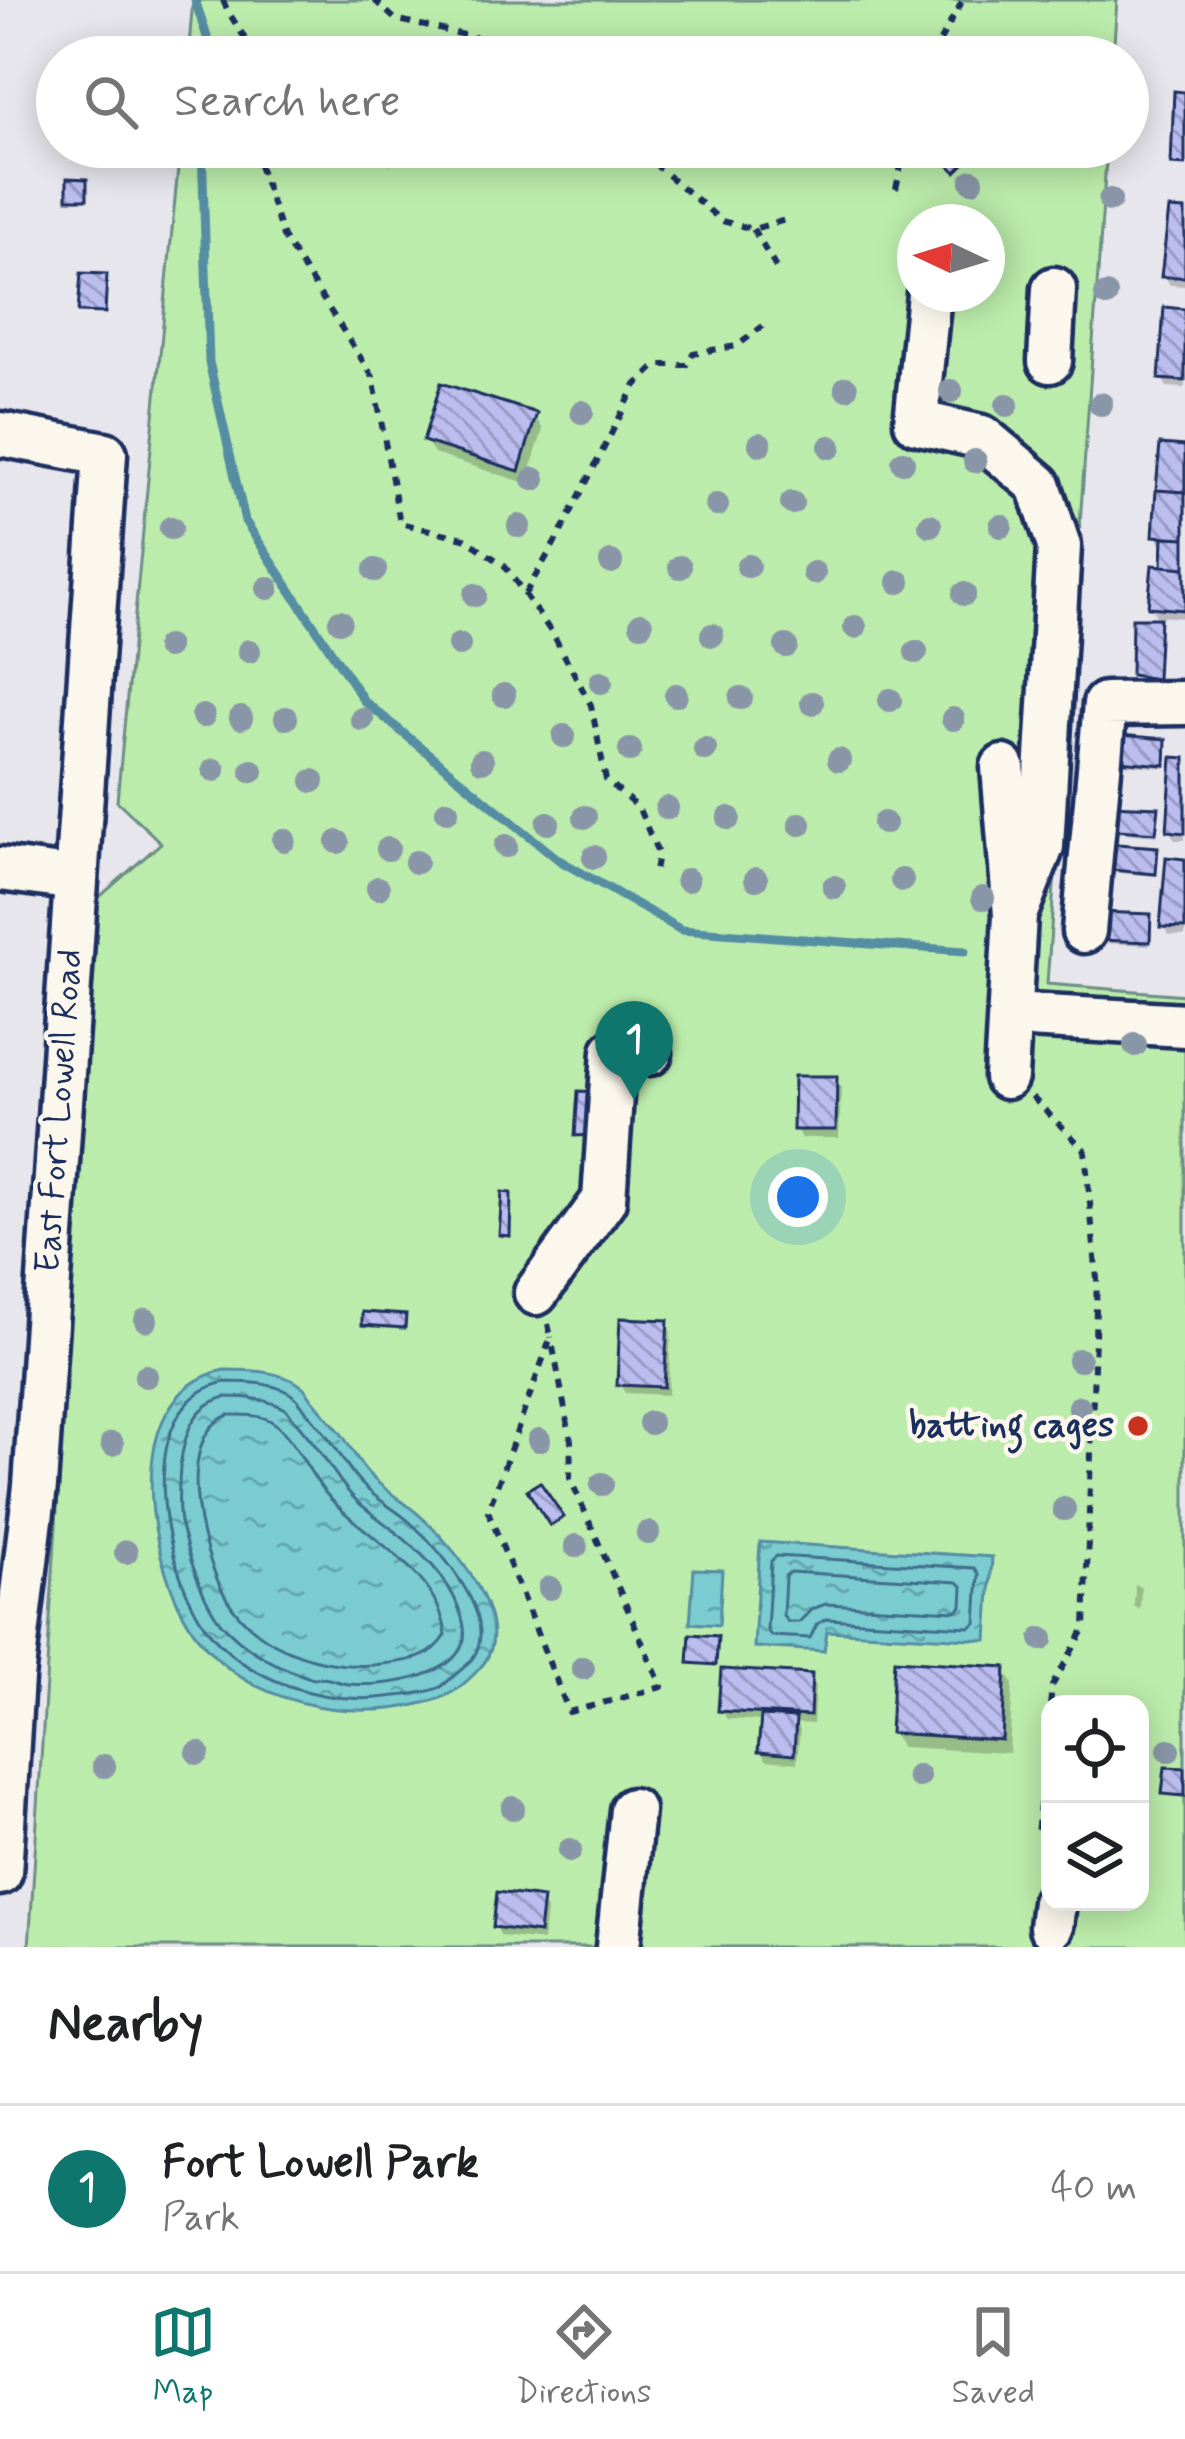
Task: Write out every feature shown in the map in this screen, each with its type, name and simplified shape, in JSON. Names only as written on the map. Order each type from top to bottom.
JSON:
[{"type":"street","points":[[1050,361],[1054,289]]},
{"type":"street","points":[[927,312],[916,422],[982,436],[1039,484],[1059,546],[1042,846],[1015,915]]},
{"type":"street","name":"East Fort Lowell Road","points":[[0,434],[105,454],[35,1486],[12,1678],[0,1874]]},
{"type":"street","points":[[1084,932],[1105,704],[1185,703]]},
{"type":"street","points":[[1003,767],[1015,915],[1006,1077]]},
{"type":"street","points":[[0,869],[76,879]]},
{"type":"street","points":[[1011,1015],[1185,1025]]},
{"type":"street","points":[[536,1293],[604,1200],[614,1051],[650,1053]]},
{"type":"street","points":[[618,1947],[632,1810]]},
{"type":"path","points":[[223,0],[242,36]]},
{"type":"path","points":[[374,0],[395,19],[468,36]]},
{"type":"path","points":[[943,36],[963,0]]},
{"type":"path","points":[[260,168],[283,237],[373,376],[400,524],[464,538],[504,565],[554,636],[591,705],[606,780],[639,808],[658,854],[655,872]]},
{"type":"path","points":[[659,168],[722,221],[753,229],[789,219]]},
{"type":"path","points":[[896,189],[900,168]]},
{"type":"path","points":[[753,229],[778,271]]},
{"type":"path","points":[[525,594],[636,385],[657,365],[687,365],[693,353],[737,346],[764,326]]},
{"type":"path","points":[[1006,1077],[1043,1106],[1085,1150],[1096,1279],[1085,1628],[1052,1686],[1037,1834]]},
{"type":"path","points":[[536,1293],[551,1337],[571,1440],[570,1478],[662,1687],[569,1712],[488,1510],[551,1337]]},
{"type":"green space","points":[[193,0],[1117,0],[1114,36],[190,36]]},
{"type":"green space","points":[[178,168],[1105,168],[1047,984],[1185,995],[1185,1947],[29,1947],[96,900],[161,843],[117,801]]},
{"type":"water","points":[[224,1370],[275,1374],[303,1387],[370,1475],[432,1527],[463,1564],[487,1607],[491,1650],[456,1690],[436,1700],[397,1708],[334,1709],[302,1703],[244,1678],[218,1660],[197,1636],[165,1570],[155,1529],[151,1487],[155,1447],[167,1412],[190,1386]]},
{"type":"water","points":[[760,1542],[992,1557],[987,1640],[827,1631],[824,1651],[754,1647]]},
{"type":"water","points":[[694,1569],[722,1570],[719,1625],[690,1623]]},
{"type":"building","points":[[1174,91],[1185,92],[1185,165],[1171,164]]},
{"type":"building","points":[[67,178],[87,179],[87,199],[67,199]]},
{"type":"building","points":[[1169,209],[1185,210],[1185,277],[1161,277]]},
{"type":"building","points":[[81,273],[107,274],[105,313],[78,312]]},
{"type":"building","points":[[1164,307],[1185,309],[1185,381],[1159,379]]},
{"type":"building","points":[[441,383],[537,413],[519,471],[423,441]]},
{"type":"building","points":[[1160,444],[1185,446],[1185,492],[1156,490]]},
{"type":"building","points":[[1156,490],[1185,492],[1185,538],[1153,536]]},
{"type":"building","points":[[1163,537],[1185,538],[1185,568],[1162,566]]},
{"type":"building","points":[[1152,565],[1185,568],[1185,610],[1148,607]]},
{"type":"building","points":[[1132,618],[1160,618],[1157,679],[1131,675]]},
{"type":"building","points":[[1109,734],[1166,739],[1165,765],[1107,760]]},
{"type":"building","points":[[1172,757],[1185,758],[1185,833],[1167,831]]},
{"type":"building","points":[[1108,805],[1159,807],[1156,833],[1106,829]]},
{"type":"building","points":[[1103,843],[1158,847],[1156,874],[1101,869]]},
{"type":"building","points":[[1166,857],[1185,859],[1185,928],[1160,927]]},
{"type":"building","points":[[1098,912],[1151,914],[1150,942],[1097,940]]},
{"type":"building","points":[[794,1076],[837,1076],[836,1130],[793,1130]]},
{"type":"building","points":[[578,1091],[598,1092],[595,1135],[575,1136]]},
{"type":"building","points":[[502,1192],[511,1193],[510,1236],[499,1235]]},
{"type":"building","points":[[362,1312],[406,1315],[405,1328],[362,1325]]},
{"type":"building","points":[[620,1318],[668,1320],[664,1387],[617,1385]]},
{"type":"building","points":[[540,1482],[564,1517],[550,1526],[527,1490]]},
{"type":"building","points":[[690,1634],[718,1636],[716,1665],[688,1663]]},
{"type":"building","points":[[894,1660],[1006,1667],[1002,1740],[890,1733]]},
{"type":"building","points":[[721,1669],[812,1674],[810,1716],[718,1711]]},
{"type":"building","points":[[761,1716],[796,1718],[794,1755],[758,1752]]},
{"type":"building","points":[[1165,1767],[1185,1768],[1185,1796],[1162,1794]]},
{"type":"building","points":[[497,1892],[543,1898],[539,1933],[493,1927]]},
{"type":"waterway","points":[[195,0],[207,36]]},
{"type":"waterway","points":[[203,168],[209,362],[245,521],[364,701],[559,860],[681,930],[965,951]]},
{"type":"place","name":"Fort Lowell Park","points":[[634,1100]]},
{"type":"place","name":"batting cages","points":[[1138,1426]]}]
